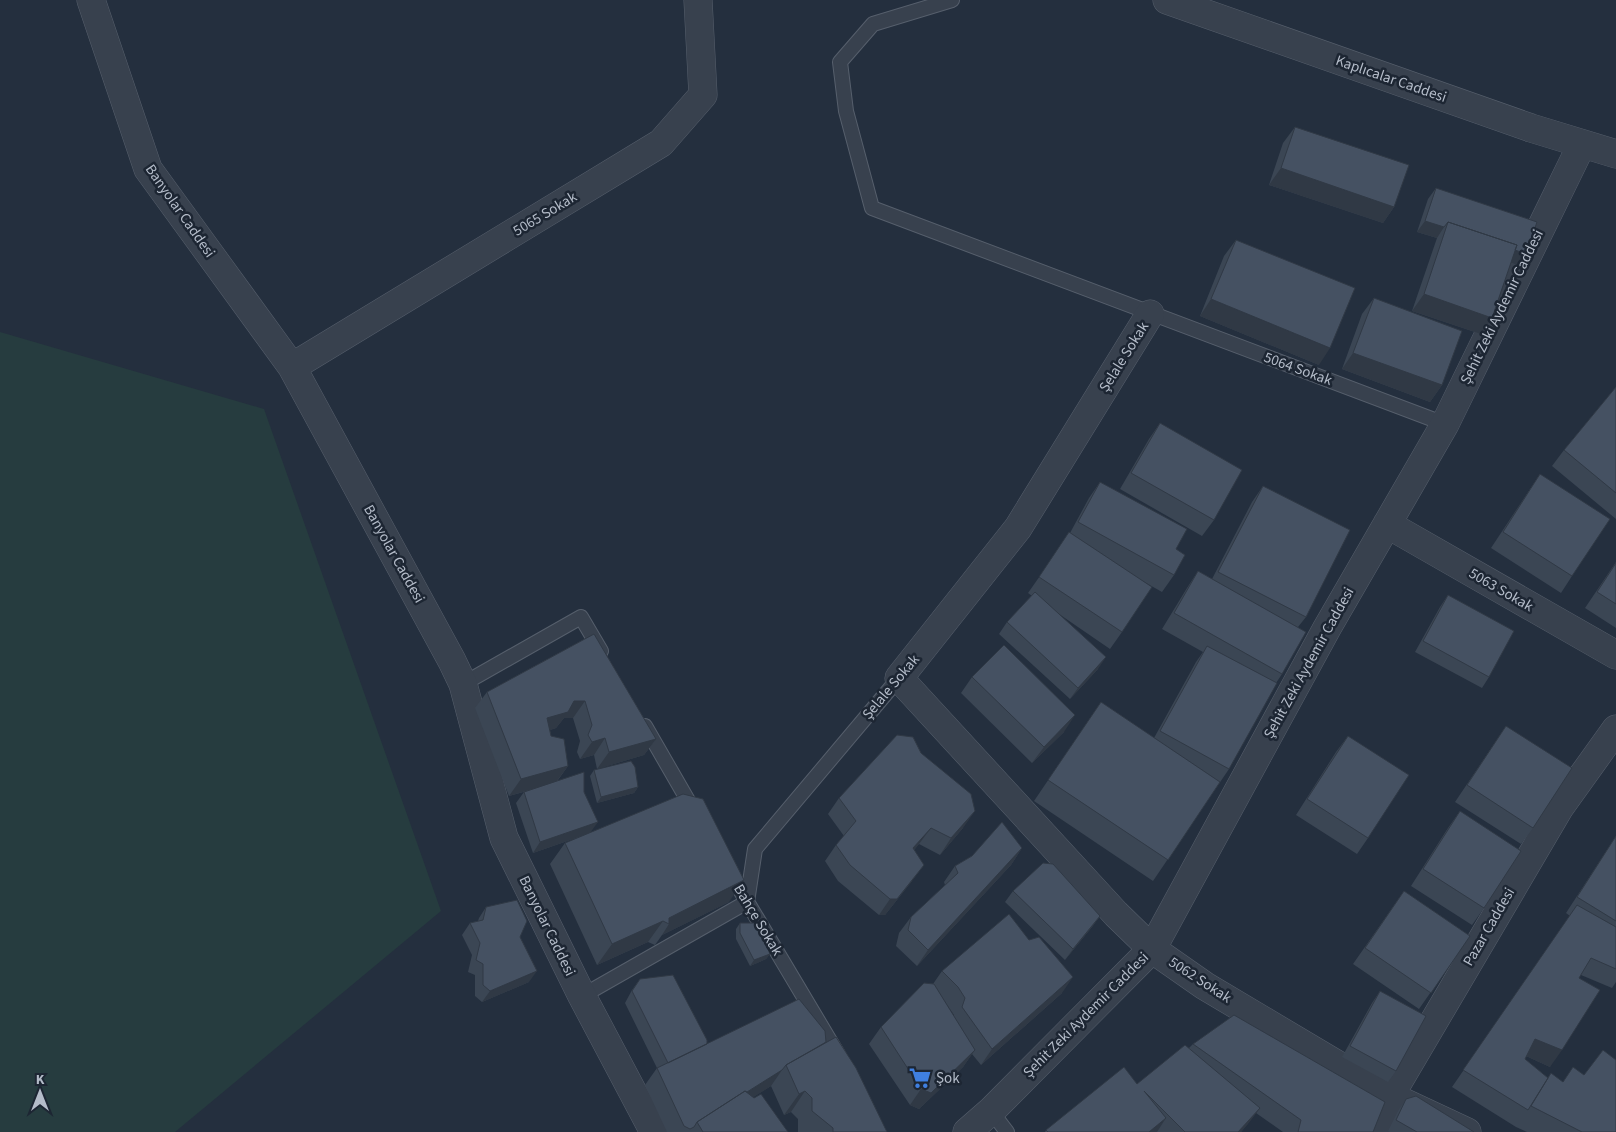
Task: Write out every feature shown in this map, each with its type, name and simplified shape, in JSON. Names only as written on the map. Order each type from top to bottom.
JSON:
[{"type":"street","name":"Banyolar Caddesi","points":[[91,0],[148,169],[292,367],[463,684],[504,838],[582,996],[654,1132]]},
{"type":"street","name":"5065 Sokak","points":[[292,367],[661,143],[703,95],[698,0]]},
{"type":"street","name":"Kaplıcalar Caddesi","points":[[1167,0],[1582,144],[1616,154]]},
{"type":"street","name":"Şehit Zeki Aydemir Caddesi","points":[[967,1132],[991,1111],[1152,948],[1327,628],[1445,424],[1582,144]]},
{"type":"street","name":"Şelale Sokak","points":[[899,678],[1018,528],[1150,314]]},
{"type":"street","name":"5063 Sokak","points":[[1387,524],[1616,655]]},
{"type":"street","name":"5062 Sokak","points":[[899,678],[1116,914],[1152,948],[1205,986],[1390,1096],[1467,1132]]},
{"type":"street","name":"Pazar Caddesi","points":[[1376,1132],[1390,1096],[1560,806],[1616,729]]},
{"type":"lane","name":"5064 Sokak","points":[[952,0],[873,24],[840,62],[846,110],[872,208],[1445,424]]},
{"type":"lane","points":[[463,684],[581,616],[611,667]]},
{"type":"lane","name":"Şelale Sokak","points":[[747,902],[755,849],[899,678]]},
{"type":"lane","points":[[640,717],[703,826]]},
{"type":"lane","name":"Bahçe Sokak","points":[[723,860],[844,1064]]},
{"type":"lane","points":[[582,996],[747,902]]},
{"type":"lane","points":[[991,1111],[1007,1132]]},
{"type":"green space","points":[[0,332],[264,409],[441,911],[175,1132],[0,1132]]},
{"type":"building","points":[[1295,127],[1409,165],[1394,207],[1281,168]]},
{"type":"building","points":[[1436,188],[1537,222],[1526,254],[1515,250],[1517,245],[1448,222],[1444,227],[1425,221]]},
{"type":"building","points":[[1448,222],[1517,245],[1492,318],[1424,294]]},
{"type":"building","points":[[1236,240],[1355,288],[1330,348],[1211,299]]},
{"type":"building","points":[[1374,298],[1462,331],[1442,385],[1353,353]]},
{"type":"building","points":[[1616,387],[1616,493],[1564,450]]},
{"type":"building","points":[[1160,423],[1242,470],[1214,520],[1131,473]]},
{"type":"building","points":[[1540,474],[1610,519],[1572,576],[1503,532]]},
{"type":"building","points":[[1100,482],[1187,529],[1176,549],[1185,555],[1174,575],[1078,522]]},
{"type":"building","points":[[1263,486],[1350,530],[1306,617],[1218,572]]},
{"type":"building","points":[[1069,532],[1152,587],[1122,632],[1039,577]]},
{"type":"building","points":[[1616,563],[1616,604],[1597,592]]},
{"type":"building","points":[[1198,571],[1306,632],[1282,674],[1174,613]]},
{"type":"building","points":[[1035,592],[1106,657],[1078,688],[1007,622]]},
{"type":"building","points":[[1448,595],[1514,631],[1489,677],[1423,641]]},
{"type":"building","points":[[594,634],[656,739],[609,752],[605,738],[592,742],[588,735],[592,725],[585,701],[574,701],[568,712],[547,718],[551,736],[564,739],[568,766],[521,779],[487,692]]},
{"type":"building","points":[[1004,645],[1075,715],[1044,747],[972,677]]},
{"type":"building","points":[[1207,646],[1277,683],[1229,769],[1160,731]]},
{"type":"building","points":[[1101,702],[1220,782],[1168,860],[1048,780]]},
{"type":"building","points":[[1506,726],[1572,768],[1533,828],[1467,785]]},
{"type":"building","points":[[897,735],[913,737],[921,753],[971,794],[975,811],[951,838],[931,828],[913,848],[924,865],[897,899],[890,899],[850,865],[836,845],[856,821],[839,798]]},
{"type":"building","points":[[1348,736],[1409,775],[1368,838],[1307,799]]},
{"type":"building","points":[[631,761],[635,767],[638,787],[601,797],[594,770]]},
{"type":"building","points":[[584,772],[584,792],[598,822],[540,842],[524,792]]},
{"type":"building","points":[[683,794],[703,799],[744,880],[669,918],[669,924],[663,921],[612,944],[565,843]]},
{"type":"building","points":[[1460,811],[1521,851],[1484,908],[1423,869]]},
{"type":"building","points":[[1002,822],[1022,848],[928,950],[908,930],[911,917],[958,873],[955,866],[972,856]]},
{"type":"building","points":[[1616,836],[1616,921],[1577,897]]},
{"type":"building","points":[[1043,863],[1053,864],[1100,916],[1073,949],[1013,891]]},
{"type":"building","points":[[1404,891],[1470,936],[1431,993],[1365,948]]},
{"type":"building","points":[[517,900],[527,921],[520,937],[537,971],[490,991],[483,985],[483,964],[476,960],[480,943],[470,923],[483,920],[486,907]]},
{"type":"building","points":[[1577,905],[1616,927],[1616,969],[1591,958],[1579,978],[1600,990],[1562,1050],[1535,1039],[1525,1059],[1548,1078],[1528,1110],[1463,1070]]},
{"type":"building","points":[[1009,914],[1029,940],[1039,937],[1073,977],[992,1049],[962,1007],[965,998],[958,987],[942,971]]},
{"type":"building","points":[[740,923],[757,923],[770,954],[754,960],[740,933]]},
{"type":"building","points":[[673,975],[707,1040],[707,1044],[668,1063],[632,991],[640,979]]},
{"type":"building","points":[[924,983],[934,984],[975,1050],[931,1093],[921,1089],[881,1027]]},
{"type":"building","points":[[1380,991],[1426,1016],[1396,1071],[1350,1046]]},
{"type":"building","points":[[799,999],[825,1031],[826,1042],[786,1065],[782,1070],[747,1092],[745,1091],[697,1122],[694,1127],[690,1129],[684,1126],[657,1068]]},
{"type":"building","points":[[1234,1015],[1385,1102],[1373,1132],[1298,1132],[1301,1120],[1193,1044]]},
{"type":"building","points":[[836,1037],[856,1068],[887,1132],[833,1132],[833,1128],[812,1111],[812,1098],[805,1091],[799,1094],[786,1065]]},
{"type":"building","points":[[1185,1045],[1260,1108],[1238,1132],[1185,1132],[1144,1091],[1166,1118],[1149,1132],[1048,1132],[1046,1130],[1124,1067],[1137,1084]]},
{"type":"building","points":[[1603,1050],[1616,1060],[1616,1132],[1582,1132],[1531,1106],[1551,1073],[1563,1082],[1573,1067],[1584,1075]]},
{"type":"building","points":[[745,1091],[754,1098],[761,1094],[788,1132],[703,1132],[697,1122]]},
{"type":"building","points":[[1416,1096],[1474,1132],[1417,1132],[1396,1120],[1406,1099]]},
{"type":"place","name":"Şok","points":[[920,1078]]}]
